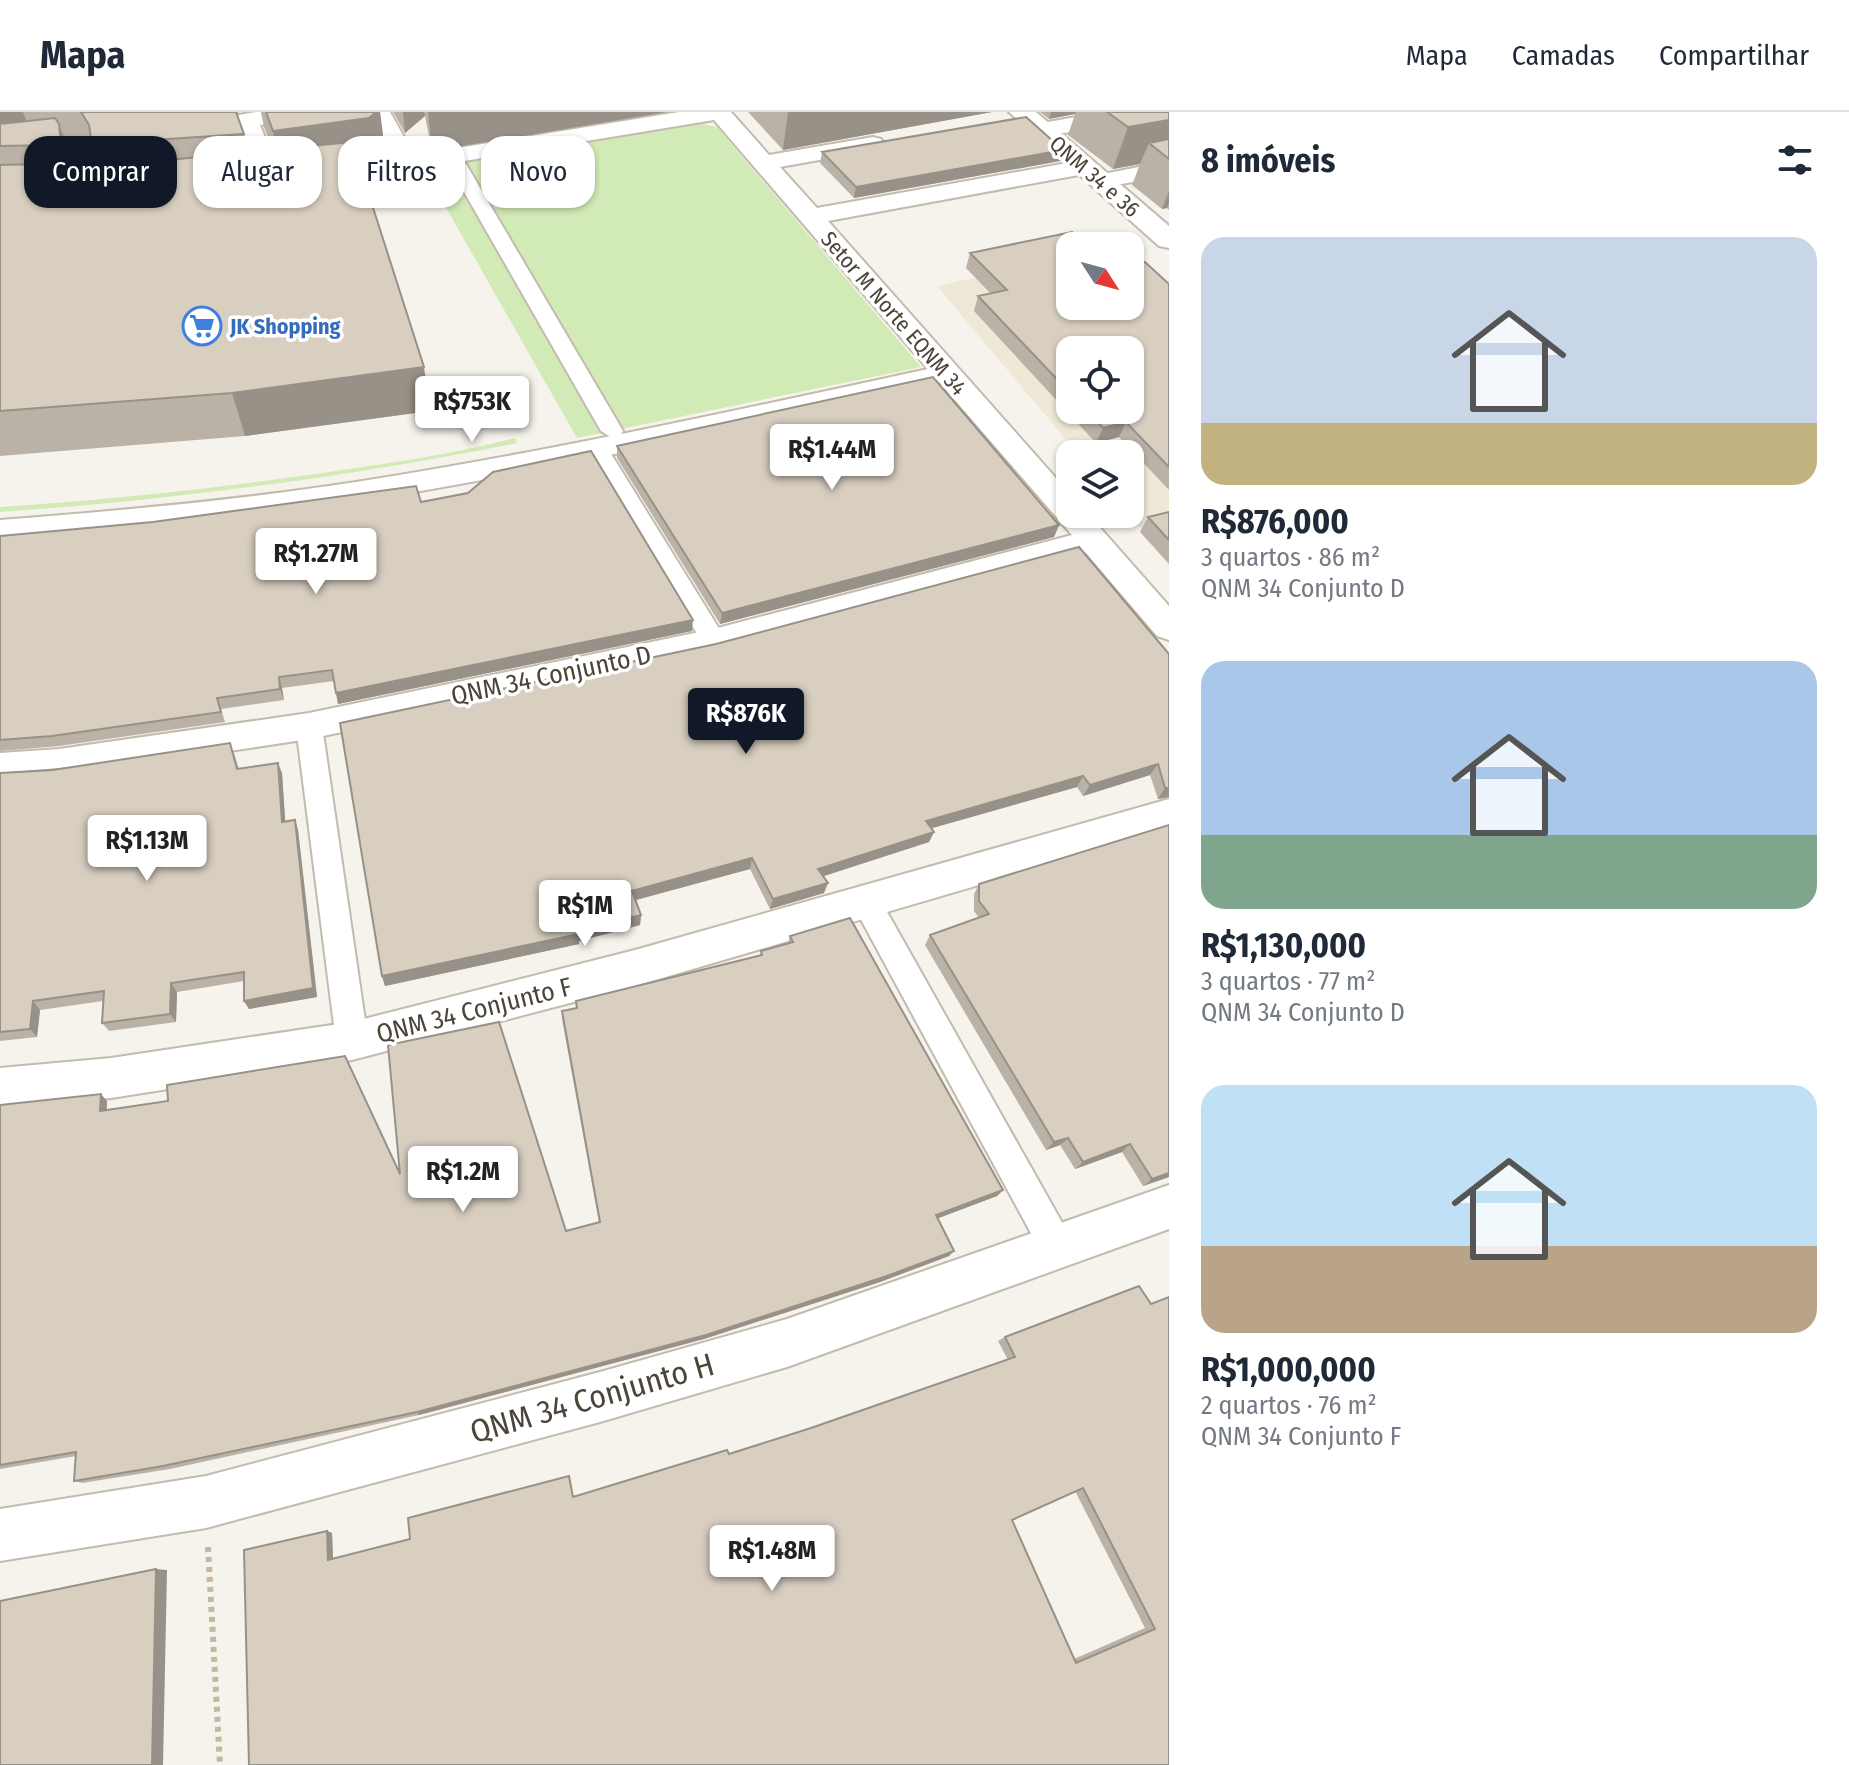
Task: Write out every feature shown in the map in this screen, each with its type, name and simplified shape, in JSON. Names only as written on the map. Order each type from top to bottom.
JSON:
[{"type":"street","points":[[253,136],[245,116],[299,112]]},
{"type":"street","points":[[379,112],[392,136]]},
{"type":"street","points":[[465,155],[719,112]]},
{"type":"street","name":"Setor M Norte EQNM 34","points":[[719,112],[1056,498]]},
{"type":"street","points":[[995,122],[1142,112]]},
{"type":"street","name":"QNM 34 e 36","points":[[1030,119],[1169,240]]},
{"type":"street","points":[[762,163],[902,138]]},
{"type":"street","points":[[0,159],[24,156]]},
{"type":"street","points":[[809,217],[1093,174],[1169,168]]},
{"type":"street","points":[[465,179],[714,641]]},
{"type":"street","points":[[0,530],[121,522],[353,492],[946,373]]},
{"type":"street","name":"Setor M Norte EQNM 34","points":[[1083,528],[1169,628]]},
{"type":"street","name":"QNM 34 Conjunto D","points":[[0,767],[59,763],[309,726],[714,641],[1094,540]]},
{"type":"street","points":[[309,726],[352,1041]]},
{"type":"street","name":"QNM 34 Conjunto F","points":[[0,1088],[111,1078],[352,1041],[635,968],[1169,814]]},
{"type":"street","points":[[867,903],[1057,1247]]},
{"type":"street","name":"QNM 34 Conjunto H","points":[[0,1535],[206,1502],[600,1397],[787,1343],[1169,1207]]},
{"type":"path","points":[[206,1502],[220,1765]]},
{"type":"shaded area","points":[[1056,259],[1056,320],[1144,320],[1144,264],[1169,286],[1169,533],[1148,537],[1140,528],[1144,528],[1144,440],[1066,440],[937,286]]},
{"type":"green space","points":[[697,123],[717,127],[921,367],[577,438],[446,208],[465,208],[465,162],[481,159],[481,208],[595,208],[595,140]]},
{"type":"green space","points":[[515,438],[517,443],[325,477],[130,501],[0,512],[0,507],[165,493],[399,462]]},
{"type":"building","points":[[81,112],[236,112],[244,134],[177,138],[177,136],[91,136],[89,125]]},
{"type":"building","points":[[266,112],[376,112],[369,118],[273,131]]},
{"type":"building","points":[[1107,112],[1169,112],[1169,120],[1128,127]]},
{"type":"building","points":[[1026,117],[1063,150],[856,187],[822,152]]},
{"type":"building","points":[[55,118],[60,136],[24,136],[24,146],[0,146],[0,124]]},
{"type":"building","points":[[1169,139],[1169,159],[1149,143]]},
{"type":"building","name":"JK Shopping","points":[[338,143],[338,208],[373,208],[424,367],[232,393],[0,411],[0,165],[24,164],[24,208],[177,208],[177,159],[193,158],[193,208],[322,208],[322,145]]},
{"type":"building","points":[[1056,235],[1056,320],[1144,320],[1144,262],[1169,284],[1169,467],[1128,424],[1144,424],[1144,336],[1056,336],[1056,378],[978,296],[1007,290],[970,253]]},
{"type":"building","points":[[933,377],[1056,521],[1056,526],[722,613],[617,446]]},
{"type":"building","points":[[591,451],[693,620],[336,693],[332,670],[279,677],[280,689],[217,698],[221,712],[52,736],[0,740],[0,536],[153,522],[416,486],[421,502],[468,493],[493,472]]},
{"type":"building","points":[[1169,512],[1169,540],[1148,517]]},
{"type":"building","points":[[1079,547],[1169,654],[1169,788],[1165,788],[1158,764],[1090,785],[1083,776],[926,821],[934,832],[818,869],[828,883],[773,899],[752,858],[632,891],[641,915],[578,931],[579,934],[382,976],[340,723],[716,644]]},
{"type":"building","points":[[230,743],[237,769],[278,763],[282,822],[295,820],[313,988],[244,1001],[244,972],[171,983],[170,1014],[102,1023],[104,991],[33,1001],[30,1029],[0,1032],[0,773],[53,770]]},
{"type":"building","points":[[1169,825],[1169,1173],[1152,1179],[1130,1144],[1083,1162],[1068,1138],[1054,1142],[930,935],[989,914],[979,901],[979,884]]},
{"type":"building","points":[[850,918],[1003,1190],[936,1215],[954,1251],[706,1335],[417,1412],[163,1466],[74,1481],[76,1452],[0,1465],[0,1105],[101,1094],[100,1111],[168,1101],[167,1085],[345,1056],[400,1174],[388,1045],[499,1022],[566,1231],[600,1222],[562,1011],[577,1008],[576,1001],[762,955],[761,951],[793,942],[790,936]]},
{"type":"building","points":[[1139,1286],[1151,1304],[1169,1297],[1169,1765],[249,1765],[244,1550],[327,1531],[328,1560],[410,1539],[408,1518],[569,1476],[573,1497],[727,1450],[729,1454],[1015,1357],[1005,1337]],"holes":[[[1083,1488],[1155,1629],[1076,1663],[1012,1520]]]},
{"type":"building","points":[[156,1569],[152,1765],[0,1765],[0,1601]]},
{"type":"place","name":"JK Shopping","points":[[202,326]]}]
